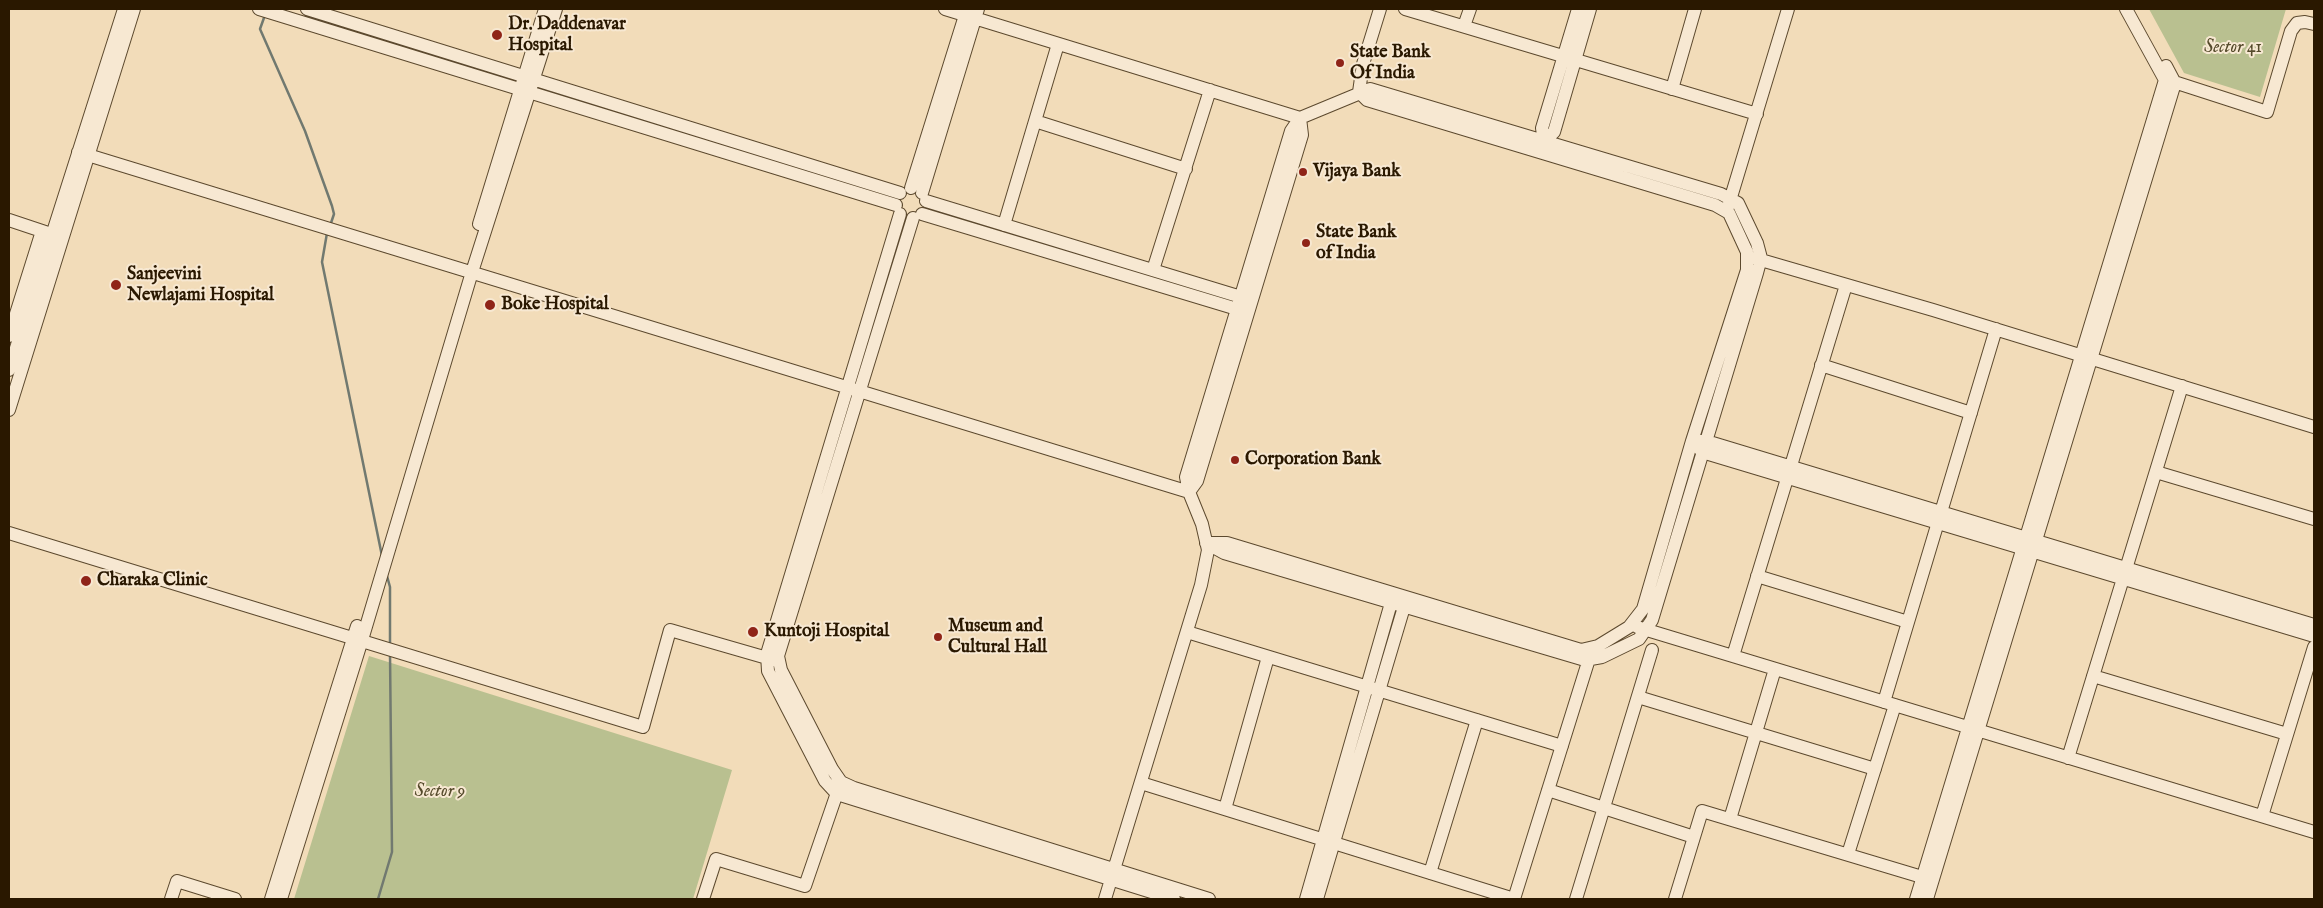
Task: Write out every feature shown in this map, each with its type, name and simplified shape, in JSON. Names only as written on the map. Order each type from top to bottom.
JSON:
[{"type":"street","points":[[259,9],[528,84],[909,199],[1004,225],[1153,270],[1243,303]]},
{"type":"street","points":[[307,9],[528,84]]},
{"type":"street","points":[[528,84],[545,9]]},
{"type":"street","points":[[271,899],[358,639],[378,585],[386,544],[468,271],[528,84],[556,9]]},
{"type":"street","points":[[945,9],[972,13],[1058,44],[1300,118]]},
{"type":"street","points":[[1359,92],[1363,64],[1380,9]]},
{"type":"street","points":[[1405,9],[1757,114]]},
{"type":"street","points":[[1464,26],[1470,9]]},
{"type":"street","points":[[1569,58],[1578,9]]},
{"type":"street","points":[[1544,141],[1542,128],[1590,9]]},
{"type":"street","points":[[1672,89],[1695,9]]},
{"type":"street","points":[[1728,206],[1788,9]]},
{"type":"street","points":[[2126,9],[2170,81],[2267,112],[2291,31],[2297,24],[2305,22],[2314,24]]},
{"type":"street","points":[[1927,899],[1974,729],[2170,81],[2135,9]]},
{"type":"street","points":[[9,410],[83,154],[129,11]]},
{"type":"street","points":[[773,659],[778,656],[909,199],[972,13]]},
{"type":"street","points":[[1004,225],[1058,44]]},
{"type":"street","points":[[1189,492],[1197,481],[1243,303],[1291,131],[1300,118],[1370,89],[1721,194],[1728,206],[1747,252],[1746,270],[1692,441],[1643,609],[1631,625],[1598,646],[1584,660],[1224,553],[1206,543]]},
{"type":"street","points":[[1153,270],[1210,90]]},
{"type":"street","points":[[1206,543],[1227,543],[1602,657],[1638,639],[1652,620],[1760,260],[1757,243],[1738,204],[1728,206],[1715,204],[1367,100],[1359,92]]},
{"type":"street","points":[[1035,121],[1186,169]]},
{"type":"street","points":[[83,154],[1189,492]]},
{"type":"street","points":[[9,336],[46,233],[83,154]]},
{"type":"street","points":[[855,389],[917,216],[909,199]]},
{"type":"street","points":[[909,199],[917,216],[1243,303]]},
{"type":"street","points":[[9,220],[46,233]]},
{"type":"street","points":[[9,370],[46,233]]},
{"type":"street","points":[[1747,256],[1996,329],[2314,426]]},
{"type":"street","points":[[1733,656],[1846,285]]},
{"type":"street","points":[[1848,854],[1875,769],[1908,622],[1996,329]]},
{"type":"street","points":[[1822,365],[1971,413]]},
{"type":"street","points":[[2068,758],[2182,386]]},
{"type":"street","points":[[1692,441],[2029,545],[2314,625]]},
{"type":"street","points":[[2156,472],[2314,519]]},
{"type":"street","points":[[1106,899],[1201,585],[1208,550],[1202,524],[1189,492]]},
{"type":"street","points":[[9,533],[643,727],[670,630],[773,659],[781,670],[832,769],[839,788],[805,886],[716,859],[703,899]]},
{"type":"street","points":[[281,899],[358,639],[375,567],[386,544]]},
{"type":"street","points":[[2125,573],[2314,636]]},
{"type":"street","points":[[1757,576],[1908,622]]},
{"type":"street","points":[[1373,689],[1391,603]]},
{"type":"street","points":[[1306,899],[1328,841],[1373,689],[1404,607]]},
{"type":"street","points":[[1631,625],[2314,832]]},
{"type":"street","points":[[1187,632],[1562,746]]},
{"type":"street","points":[[2262,816],[2314,647]]},
{"type":"street","points":[[1576,899],[1652,650]]},
{"type":"street","points":[[1141,783],[1514,899],[1589,654]]},
{"type":"street","points":[[1225,809],[1268,657]]},
{"type":"street","points":[[1730,819],[1775,669]]},
{"type":"street","points":[[2093,676],[2287,734]]},
{"type":"street","points":[[1638,697],[1875,769]]},
{"type":"street","points":[[1430,873],[1477,720]]},
{"type":"street","points":[[1916,899],[1974,729]]},
{"type":"street","points":[[839,788],[854,788],[1113,875],[1174,899]]},
{"type":"street","points":[[1548,790],[1694,837]]},
{"type":"street","points":[[1675,899],[1702,811],[1922,877]]},
{"type":"street","points":[[1317,899],[1328,841]]},
{"type":"street","points":[[1113,875],[1209,899]]},
{"type":"street","points":[[171,899],[176,881],[235,899]]},
{"type":"green space","name":"Sector 41","points":[[2149,9],[2286,9],[2260,97],[2184,73]]},
{"type":"green space","name":"Sector 9","points":[[369,656],[732,770],[693,899],[294,899]]},
{"type":"waterway","points":[[265,15],[260,29],[305,131],[332,206],[334,214],[330,226]]},
{"type":"waterway","points":[[327,233],[322,262],[382,556]]},
{"type":"waterway","points":[[387,576],[390,587],[390,645]]},
{"type":"waterway","points":[[378,899],[392,852],[390,653]]},
{"type":"place","name":"Dr. Daddenavar Hospital","points":[[497,35]]},
{"type":"place","name":"State Bank Of India","points":[[1340,63]]},
{"type":"place","name":"Vijaya Bank","points":[[1303,172]]},
{"type":"place","name":"State Bank of India","points":[[1306,243]]},
{"type":"place","name":"Sanjeevini Newlajami Hospital","points":[[116,285]]},
{"type":"place","name":"Boke Hospital","points":[[490,305]]},
{"type":"place","name":"Corporation Bank","points":[[1235,460]]},
{"type":"place","name":"Charaka Clinic","points":[[86,581]]},
{"type":"place","name":"Kuntoji Hospital","points":[[753,632]]},
{"type":"place","name":"Museum and Cultural Hall","points":[[938,637]]}]
